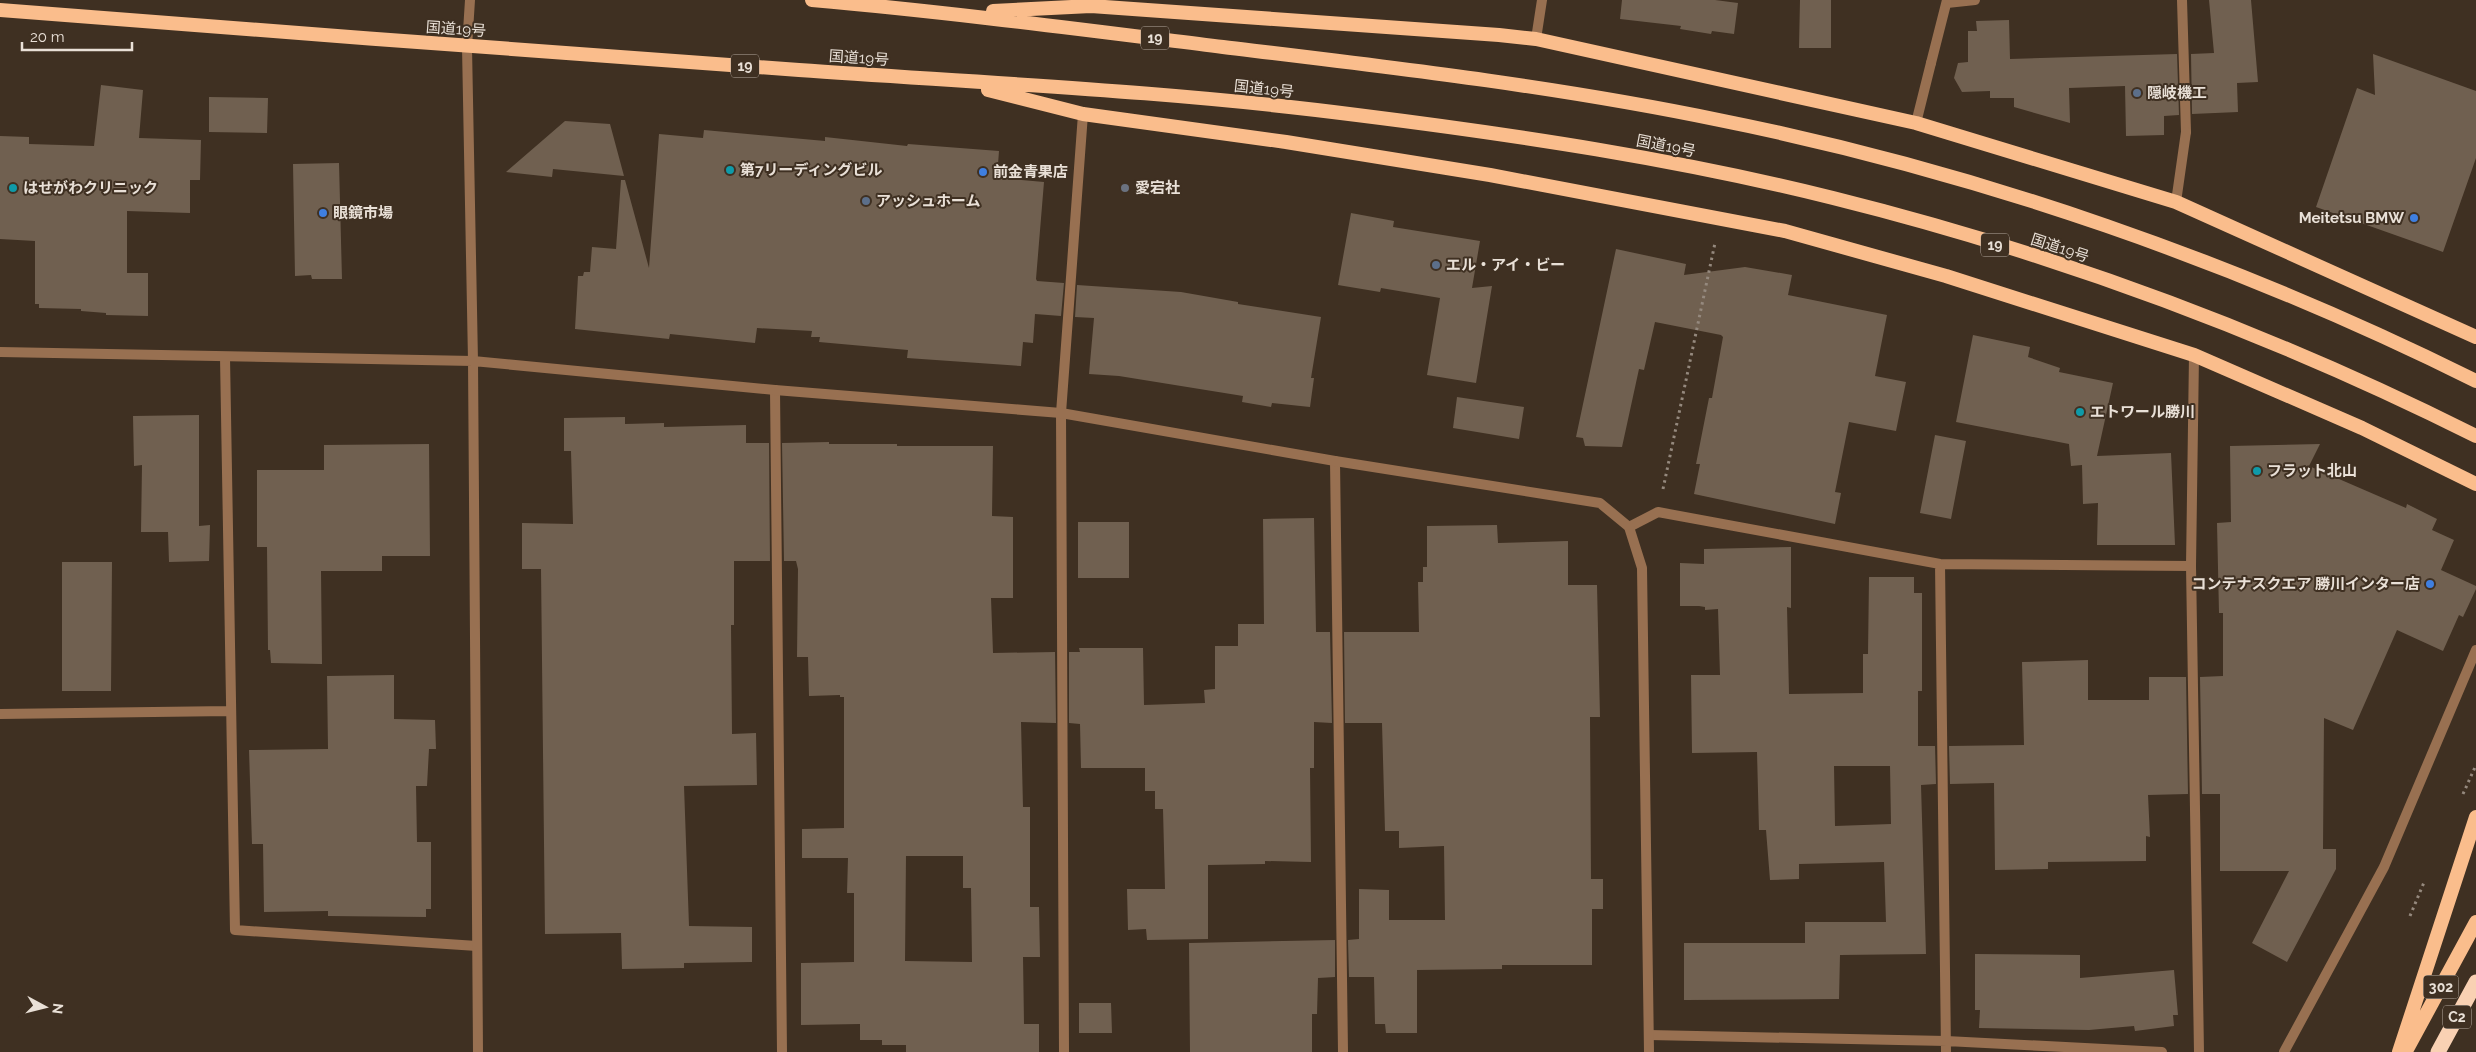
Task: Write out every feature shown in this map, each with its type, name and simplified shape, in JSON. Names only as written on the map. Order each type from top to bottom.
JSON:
[{"type":"highway","name":"19","points":[[812,0],[956,13],[1497,81],[1721,120],[1844,148],[1966,182],[2084,219],[2196,260],[2315,308],[2476,381]]},
{"type":"highway","points":[[956,13],[1092,3],[1499,35],[1536,40],[1916,123],[2176,202],[2476,337]]},
{"type":"highway","name":"国道19号","points":[[0,10],[467,47],[1220,100],[1352,114],[1588,148],[1708,170],[1834,198],[1956,232],[2078,271],[2205,316],[2320,364],[2476,436]]},
{"type":"highway","points":[[951,81],[1083,114],[1286,142],[1481,174],[1785,231],[1946,276],[2194,355],[2362,428],[2476,484]]},
{"type":"highway","points":[[2399,1052],[2476,817]]},
{"type":"highway","name":"302","points":[[2406,1052],[2476,922]]},
{"type":"highway","name":"C2","points":[[2438,1052],[2476,982]]},
{"type":"street","points":[[470,0],[467,47],[473,361],[478,1052]]},
{"type":"street","points":[[1536,40],[1542,0]]},
{"type":"street","points":[[1916,123],[1947,1],[1975,0]]},
{"type":"street","points":[[2176,202],[2186,132],[2182,0]]},
{"type":"street","points":[[1064,1052],[1061,413],[1083,114]]},
{"type":"street","points":[[0,352],[473,361],[775,390],[1061,413],[1335,461],[1600,503],[1629,527],[1642,568],[1649,1052]]},
{"type":"street","points":[[2194,355],[2190,566],[2199,1052]]},
{"type":"street","points":[[225,357],[235,930],[477,946]]},
{"type":"street","points":[[775,390],[782,1052]]},
{"type":"street","points":[[1335,461],[1344,1052]]},
{"type":"street","points":[[1629,527],[1658,512],[1940,564],[2190,566]]},
{"type":"street","points":[[1940,564],[1946,1052]]},
{"type":"street","points":[[2284,1052],[2384,867],[2476,650]]},
{"type":"street","points":[[0,714],[230,712]]},
{"type":"street","points":[[1649,1035],[1946,1040],[2162,1052]]},
{"type":"path","points":[[1658,512],[1720,218]]},
{"type":"building","points":[[1622,0],[1715,0],[1738,3],[1734,34],[1712,31],[1711,34],[1680,29],[1681,26],[1620,19]]},
{"type":"building","points":[[1800,0],[1831,0],[1831,48],[1799,48]]},
{"type":"building","points":[[2209,0],[2251,0],[2258,82],[2237,83],[2238,112],[2192,114],[2191,54],[2214,53]]},
{"type":"building","points":[[2009,20],[2010,59],[2177,54],[2179,115],[2164,116],[2164,135],[2126,136],[2125,86],[2069,88],[2070,123],[2014,107],[2014,98],[1990,98],[1990,91],[1962,92],[1954,78],[1958,63],[1968,62],[1968,31],[1977,31],[1976,21]]},
{"type":"building","points":[[2373,54],[2476,91],[2476,158],[2443,252],[2316,207],[2357,88],[2375,95]]},
{"type":"building","points":[[101,85],[143,90],[139,138],[201,140],[200,180],[190,180],[190,213],[127,211],[127,273],[148,273],[148,316],[106,315],[106,313],[81,311],[81,309],[39,308],[39,304],[35,304],[35,241],[0,239],[0,136],[29,137],[29,144],[94,146]]},
{"type":"building","points":[[209,97],[268,98],[267,133],[209,132]]},
{"type":"building","points":[[565,121],[610,124],[624,176],[553,169],[552,177],[506,172]]},
{"type":"building","points":[[704,130],[825,141],[825,137],[907,146],[908,144],[999,151],[997,178],[1044,182],[1036,279],[1037,281],[1064,283],[1061,316],[1035,314],[1033,343],[1023,342],[1021,366],[907,358],[908,350],[819,342],[820,337],[811,337],[812,331],[757,328],[755,343],[670,334],[669,339],[575,329],[578,276],[583,276],[584,272],[590,272],[592,247],[616,249],[621,180],[625,180],[649,268],[659,134],[703,138]]},
{"type":"building","points":[[339,163],[342,279],[312,279],[311,275],[295,276],[293,164]]},
{"type":"building","points":[[1351,213],[1394,221],[1393,227],[1480,241],[1472,288],[1492,286],[1476,383],[1427,375],[1440,298],[1381,288],[1380,292],[1338,285]]},
{"type":"building","points":[[1616,249],[1686,264],[1684,275],[1745,267],[1792,275],[1788,295],[1887,315],[1875,376],[1906,382],[1896,431],[1849,422],[1835,492],[1841,493],[1835,524],[1694,494],[1700,464],[1696,464],[1709,398],[1712,398],[1723,337],[1721,335],[1655,322],[1644,370],[1639,369],[1622,447],[1585,446],[1583,438],[1576,437]]},
{"type":"building","points":[[1077,285],[1181,292],[1238,302],[1238,304],[1321,317],[1311,378],[1314,378],[1310,407],[1272,403],[1271,407],[1242,402],[1243,396],[1119,376],[1089,374],[1094,318],[1075,317]]},
{"type":"building","points":[[1973,335],[2030,347],[2028,357],[2060,368],[2059,372],[2113,383],[2097,456],[2171,453],[2175,545],[2097,545],[2098,503],[2083,504],[2082,465],[2071,466],[2069,444],[1956,422]]},
{"type":"building","points":[[1457,397],[1524,407],[1519,439],[1453,428]]},
{"type":"building","points":[[199,415],[199,526],[210,525],[209,561],[169,562],[168,532],[141,532],[142,465],[134,466],[133,416]]},
{"type":"building","points":[[625,417],[625,424],[664,423],[664,427],[746,425],[746,443],[769,443],[770,561],[734,561],[734,625],[731,625],[732,734],[756,733],[757,785],[684,786],[689,926],[752,927],[752,962],[684,963],[684,968],[622,969],[621,933],[545,934],[541,569],[522,569],[522,523],[573,524],[571,451],[564,451],[564,418]]},
{"type":"building","points":[[1935,435],[1966,441],[1951,519],[1920,513]]},
{"type":"building","points":[[829,442],[829,444],[897,444],[897,446],[993,446],[992,516],[1013,517],[1013,598],[991,598],[993,653],[1055,652],[1056,723],[1021,722],[1023,807],[1030,807],[1030,907],[1039,907],[1040,957],[1023,957],[1024,1024],[1039,1024],[1039,1052],[906,1052],[906,1045],[882,1045],[882,1040],[860,1040],[860,1024],[801,1025],[801,963],[854,962],[854,893],[847,893],[848,858],[802,858],[802,829],[844,828],[844,697],[840,697],[840,695],[809,696],[808,657],[797,657],[798,569],[796,561],[784,561],[782,443]],"holes":[[[906,856],[963,856],[963,888],[971,888],[972,962],[905,961]]]},
{"type":"building","points":[[429,444],[430,556],[382,556],[382,571],[321,571],[322,664],[271,663],[270,650],[268,650],[267,547],[257,547],[257,470],[324,470],[324,445]]},
{"type":"building","points":[[2320,444],[2309,466],[2406,508],[2407,504],[2437,519],[2432,530],[2454,540],[2441,570],[2476,586],[2476,589],[2463,617],[2459,615],[2443,651],[2397,630],[2353,730],[2324,718],[2323,849],[2336,849],[2336,869],[2287,962],[2252,943],[2289,871],[2220,871],[2220,794],[2202,794],[2200,677],[2223,676],[2223,613],[2219,613],[2217,523],[2231,522],[2230,446]]},
{"type":"building","points":[[1314,518],[1316,632],[1330,632],[1332,723],[1314,722],[1314,768],[1310,768],[1311,862],[1265,861],[1265,864],[1208,865],[1208,939],[1147,940],[1146,929],[1128,930],[1127,889],[1165,889],[1163,809],[1155,809],[1155,791],[1145,791],[1145,768],[1081,768],[1080,724],[1069,723],[1069,652],[1080,652],[1079,648],[1143,648],[1144,705],[1205,703],[1204,690],[1215,689],[1215,646],[1238,646],[1238,624],[1264,624],[1263,519]]},
{"type":"building","points":[[1078,522],[1129,522],[1129,578],[1078,578]]},
{"type":"building","points":[[1497,525],[1498,543],[1568,541],[1568,585],[1597,585],[1600,717],[1590,717],[1591,879],[1603,879],[1603,909],[1592,909],[1592,965],[1502,965],[1502,969],[1417,970],[1417,1033],[1386,1033],[1385,1024],[1375,1024],[1374,977],[1349,977],[1348,940],[1359,939],[1359,889],[1389,890],[1389,920],[1445,920],[1444,846],[1399,848],[1399,831],[1385,831],[1382,723],[1345,723],[1344,632],[1419,632],[1418,582],[1423,582],[1423,567],[1427,567],[1427,526]]},
{"type":"building","points":[[1791,547],[1791,608],[1787,607],[1789,694],[1863,693],[1863,654],[1868,654],[1869,577],[1914,577],[1914,593],[1922,593],[1922,691],[1918,691],[1918,746],[1935,746],[1936,784],[1921,785],[1926,954],[1840,955],[1839,999],[1684,1000],[1684,943],[1805,943],[1805,922],[1886,922],[1884,862],[1799,864],[1799,879],[1770,880],[1766,830],[1759,830],[1757,752],[1692,753],[1691,675],[1720,675],[1718,609],[1705,610],[1705,607],[1699,606],[1680,606],[1680,563],[1704,564],[1704,549]],"holes":[[[1834,766],[1890,766],[1891,824],[1835,826]]]},
{"type":"building","points":[[62,562],[112,562],[111,691],[62,691]]},
{"type":"building","points":[[2088,660],[2088,700],[2149,700],[2149,677],[2186,677],[2188,794],[2148,795],[2150,837],[2146,836],[2146,861],[2048,862],[2048,869],[1995,870],[1994,783],[1950,784],[1949,746],[2024,745],[2022,662]]},
{"type":"building","points":[[394,675],[394,719],[435,720],[436,749],[429,749],[427,786],[416,786],[417,842],[431,842],[431,909],[426,909],[426,917],[328,916],[328,911],[264,912],[263,844],[252,844],[249,750],[328,749],[327,676]]},
{"type":"building","points":[[1335,940],[1335,977],[1318,978],[1317,1014],[1312,1014],[1312,1052],[1190,1052],[1189,943]]},
{"type":"building","points":[[1975,954],[2080,955],[2080,978],[2174,970],[2178,1015],[2173,1015],[2174,1026],[2135,1031],[2134,1026],[2089,1030],[1979,1028],[1980,1010],[1975,1010]]},
{"type":"building","points":[[1079,1003],[1111,1003],[1112,1033],[1079,1033]]},
{"type":"place","name":"隠岐機工","points":[[2137,93]]},
{"type":"place","name":"第7リーディングビル","points":[[730,170]]},
{"type":"place","name":"前金青果店","points":[[983,172]]},
{"type":"place","name":"はせがわクリニック","points":[[13,188]]},
{"type":"place","name":"愛宕社","points":[[1125,188]]},
{"type":"place","name":"アッシュホーム","points":[[866,201]]},
{"type":"place","name":"眼鏡市場","points":[[323,213]]},
{"type":"place","name":"Meitetsu BMW","points":[[2414,218]]},
{"type":"place","name":"エル・アイ・ビー","points":[[1436,265]]},
{"type":"place","name":"エトワール勝川","points":[[2080,412]]},
{"type":"place","name":"フラット北山","points":[[2257,471]]},
{"type":"place","name":"コンテナスクエア 勝川インター店","points":[[2430,584]]}]
